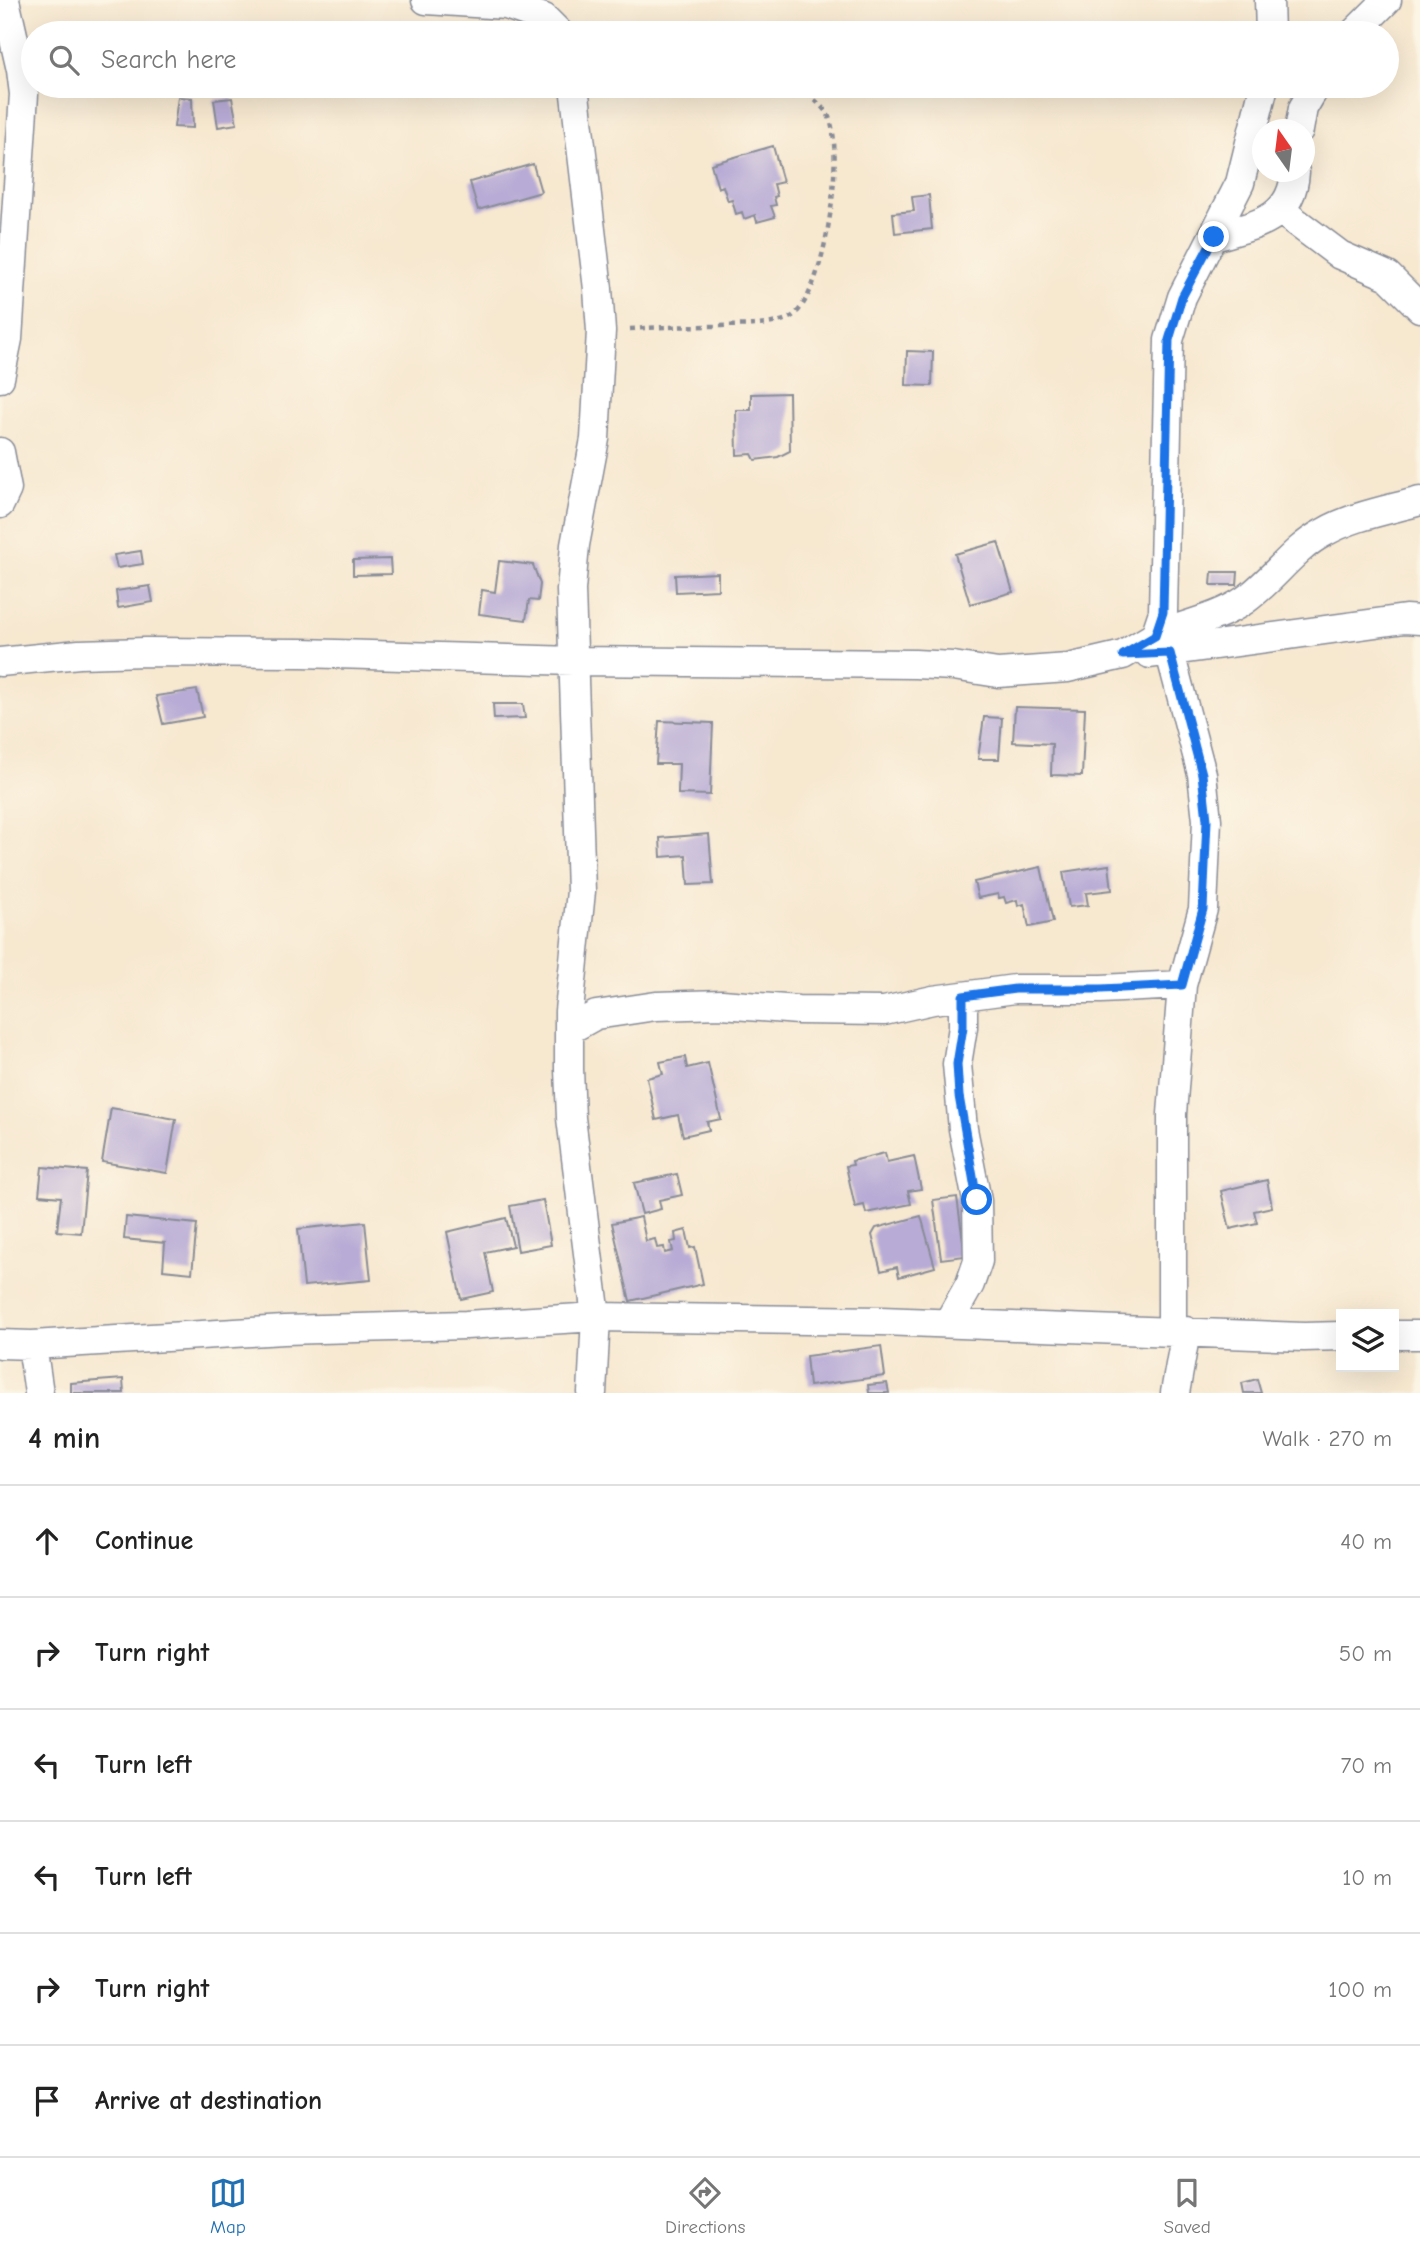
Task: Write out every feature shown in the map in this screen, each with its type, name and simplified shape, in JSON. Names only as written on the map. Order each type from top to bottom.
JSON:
[{"type":"street","points":[[5,0],[21,66]]},
{"type":"street","points":[[426,0],[506,5],[547,21]]},
{"type":"street","points":[[1269,0],[1270,21]]},
{"type":"street","points":[[1366,21],[1387,0]]},
{"type":"street","points":[[0,378],[8,339],[12,100],[21,73]]},
{"type":"street","points":[[575,98],[601,331],[595,439],[575,545],[571,590],[581,891],[569,1030],[571,1118],[596,1317],[592,1393]]},
{"type":"street","points":[[1175,1393],[1179,1331],[1172,1114],[1182,985],[1203,909],[1207,820],[1202,774],[1162,644],[1169,340],[1182,297],[1240,183],[1261,98]]},
{"type":"street","points":[[1302,119],[1309,98]]},
{"type":"street","points":[[1214,237],[1259,224],[1286,204],[1295,182]]},
{"type":"street","points":[[1280,209],[1340,255],[1388,276],[1420,307]]},
{"type":"street","points":[[0,452],[7,489],[0,504]]},
{"type":"street","points":[[1162,644],[1238,604],[1321,534],[1342,523],[1420,501]]},
{"type":"street","points":[[0,662],[79,654],[145,652],[302,653],[573,661],[915,664],[953,666],[998,673],[1068,668],[1162,644],[1420,620]]},
{"type":"street","points":[[569,1030],[596,1015],[656,1006],[722,1004],[798,1010],[884,1011],[1015,989],[1182,985]]},
{"type":"street","points":[[948,1324],[970,1284],[978,1261],[977,1200],[963,1129],[957,1064],[963,1027],[963,996]]},
{"type":"street","points":[[0,1344],[32,1345],[284,1330],[466,1325],[596,1317],[948,1324],[1336,1336]]},
{"type":"street","points":[[1399,1335],[1420,1335]]},
{"type":"street","points":[[32,1345],[38,1393]]},
{"type":"path","points":[[601,331],[769,324],[793,316],[808,296],[828,229],[835,191],[836,153],[832,128],[829,116],[814,99]]},
{"type":"building","points":[[178,98],[192,98],[193,128],[174,127]]},
{"type":"building","points":[[232,98],[237,124],[218,127],[214,100]]},
{"type":"building","points":[[773,146],[783,182],[774,184],[776,205],[771,206],[775,217],[757,222],[755,215],[744,219],[742,212],[736,214],[732,200],[728,201],[723,186],[718,188],[711,164]]},
{"type":"building","points":[[533,164],[541,192],[478,210],[470,182]]},
{"type":"building","points":[[929,195],[932,229],[895,233],[893,213],[914,211],[912,197]]},
{"type":"building","points":[[907,351],[933,352],[932,386],[906,385]]},
{"type":"building","points":[[789,393],[790,451],[778,457],[755,460],[752,454],[737,455],[736,410],[751,410],[751,394]]},
{"type":"building","points":[[998,542],[1013,592],[970,604],[955,554]]},
{"type":"building","points":[[141,551],[143,564],[117,568],[114,555]]},
{"type":"building","points":[[390,559],[391,574],[353,575],[353,560]]},
{"type":"building","points":[[499,561],[533,565],[540,584],[538,601],[529,600],[526,620],[479,614],[482,590],[495,592]]},
{"type":"building","points":[[1212,572],[1238,572],[1237,585],[1211,585]]},
{"type":"building","points":[[718,573],[718,590],[676,592],[675,575]]},
{"type":"building","points":[[150,586],[153,602],[118,608],[116,591]]},
{"type":"building","points":[[197,690],[203,717],[163,724],[156,696]]},
{"type":"building","points":[[493,704],[523,704],[525,718],[494,719]]},
{"type":"building","points":[[1015,707],[1085,709],[1082,776],[1051,775],[1052,744],[1013,742]]},
{"type":"building","points":[[984,717],[1002,718],[999,759],[978,759]]},
{"type":"building","points":[[659,721],[713,723],[710,795],[678,794],[679,764],[656,764]]},
{"type":"building","points":[[709,834],[713,884],[688,885],[686,855],[661,857],[660,838]]},
{"type":"building","points":[[1109,865],[1112,890],[1086,893],[1088,905],[1069,907],[1063,872]]},
{"type":"building","points":[[1041,867],[1053,922],[1029,927],[1024,904],[1018,906],[1017,900],[1006,903],[1004,897],[999,898],[998,894],[978,898],[974,882]]},
{"type":"building","points":[[685,1057],[687,1068],[708,1063],[721,1119],[707,1122],[709,1130],[683,1136],[678,1115],[656,1120],[647,1078],[663,1074],[660,1062]]},
{"type":"building","points":[[111,1108],[176,1119],[167,1173],[102,1162]]},
{"type":"building","points":[[885,1153],[887,1162],[914,1156],[921,1189],[908,1191],[911,1204],[866,1213],[864,1205],[855,1207],[846,1166],[853,1165],[852,1161]]},
{"type":"building","points":[[42,1167],[87,1171],[81,1233],[57,1231],[61,1197],[39,1195]]},
{"type":"building","points":[[677,1174],[682,1195],[659,1200],[661,1209],[642,1214],[634,1183]]},
{"type":"building","points":[[1267,1180],[1272,1207],[1254,1211],[1257,1223],[1230,1229],[1221,1191]]},
{"type":"building","points":[[957,1197],[965,1256],[941,1259],[933,1200]]},
{"type":"building","points":[[543,1200],[551,1245],[518,1251],[510,1206]]},
{"type":"building","points":[[921,1216],[935,1267],[899,1277],[897,1267],[881,1271],[872,1235],[876,1228]]},
{"type":"building","points":[[126,1217],[197,1224],[192,1273],[163,1270],[165,1243],[124,1239]]},
{"type":"building","points":[[641,1217],[646,1241],[655,1239],[657,1248],[664,1247],[665,1253],[673,1251],[671,1242],[676,1241],[675,1233],[686,1230],[690,1248],[695,1247],[703,1284],[630,1301],[612,1223]]},
{"type":"building","points":[[506,1218],[513,1246],[485,1252],[493,1292],[461,1299],[447,1232]]},
{"type":"building","points":[[365,1222],[371,1280],[304,1286],[298,1229]]},
{"type":"building","points":[[881,1346],[885,1376],[809,1386],[806,1356]]},
{"type":"building","points":[[123,1379],[124,1393],[71,1393],[71,1383]]},
{"type":"building","points":[[1257,1379],[1261,1393],[1244,1393],[1242,1383]]},
{"type":"building","points":[[887,1383],[889,1393],[869,1393],[868,1385]]},
{"type":"route","points":[[977,1200],[959,1096],[957,1064],[963,1027],[963,996],[1015,989],[1182,985],[1203,909],[1207,820],[1202,774],[1170,653],[1123,655],[1155,636],[1163,612],[1169,340],[1182,297],[1214,237]]}]
